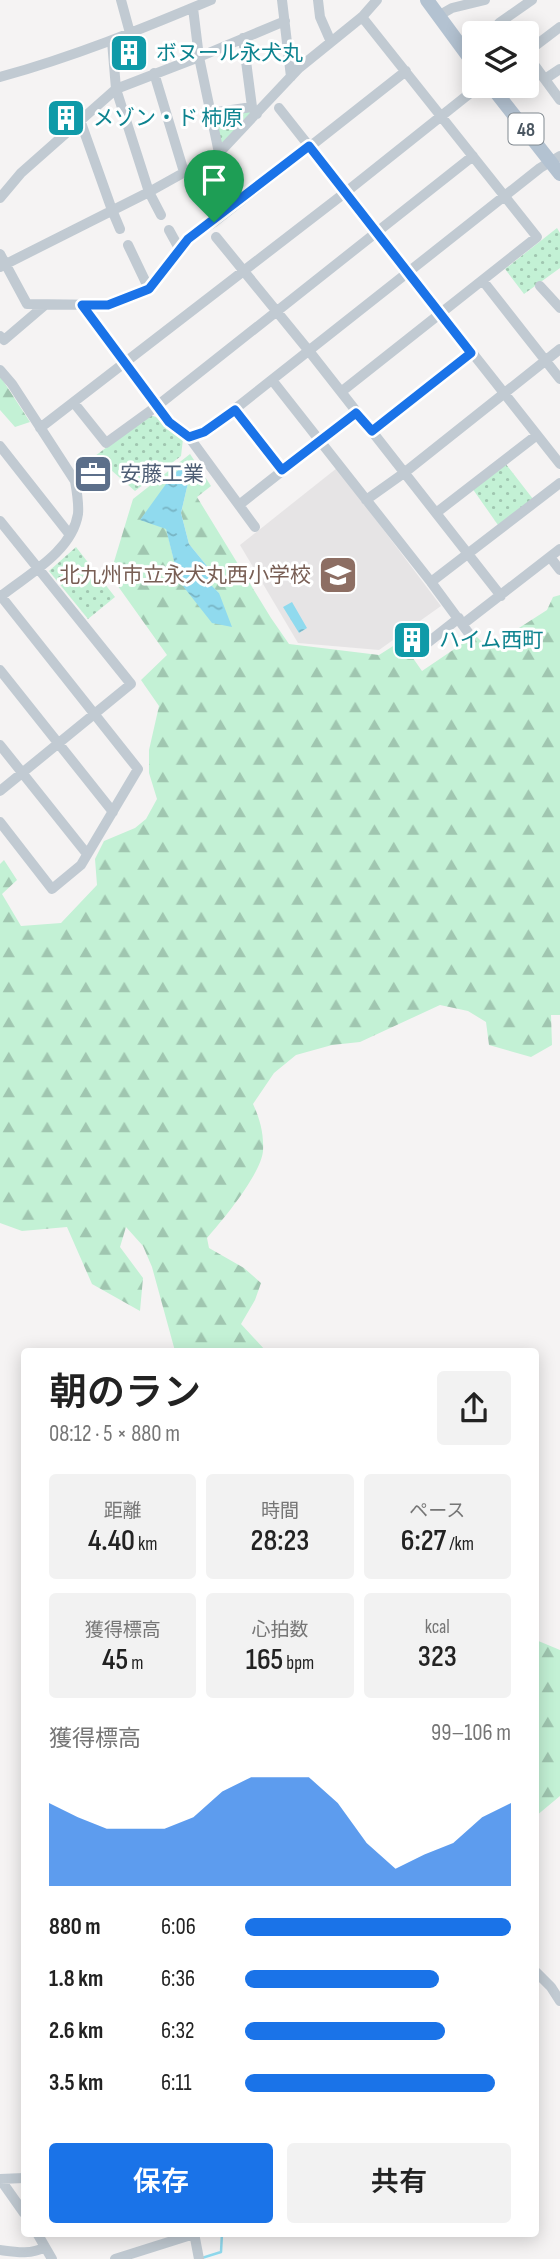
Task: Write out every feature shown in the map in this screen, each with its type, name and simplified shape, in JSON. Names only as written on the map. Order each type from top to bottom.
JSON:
[{"type":"main road","points":[[426,0],[462,48]]},
{"type":"main road","name":"48","points":[[502,98],[556,158],[560,174]]},
{"type":"street","points":[[121,0],[130,33]]},
{"type":"street","points":[[0,77],[112,41],[211,0]]},
{"type":"street","points":[[282,0],[291,77]]},
{"type":"street","points":[[318,0],[320,17],[331,42]]},
{"type":"street","points":[[3,266],[149,192],[219,153],[254,110],[362,17],[377,0]]},
{"type":"street","points":[[438,16],[452,8],[485,0]]},
{"type":"street","points":[[502,21],[532,0]]},
{"type":"street","points":[[193,8],[219,153],[214,222]]},
{"type":"street","points":[[341,392],[537,237],[362,17]]},
{"type":"street","points":[[0,198],[21,173],[116,89],[285,21]]},
{"type":"street","points":[[539,44],[560,27]]},
{"type":"street","points":[[243,38],[254,110]]},
{"type":"street","points":[[112,41],[116,89],[149,192],[161,215]]},
{"type":"street","points":[[545,79],[560,69]]},
{"type":"street","points":[[0,254],[3,266],[27,304],[108,305],[149,289],[188,239],[214,222],[405,71]]},
{"type":"street","points":[[539,71],[560,100]]},
{"type":"street","points":[[154,73],[184,172]]},
{"type":"street","points":[[40,428],[463,98]]},
{"type":"street","points":[[279,108],[560,464]]},
{"type":"street","points":[[211,113],[254,110]]},
{"type":"street","points":[[80,120],[120,229]]},
{"type":"street","points":[[74,403],[106,443],[473,156]]},
{"type":"street","points":[[189,437],[204,432],[235,410],[556,158]]},
{"type":"street","points":[[169,230],[180,250]]},
{"type":"street","points":[[216,237],[501,596]]},
{"type":"street","points":[[128,245],[149,289]]},
{"type":"street","points":[[483,281],[560,379]]},
{"type":"street","points":[[540,285],[560,308]]},
{"type":"street","points":[[82,305],[169,422],[189,437],[255,527]]},
{"type":"street","points":[[0,336],[4,340],[45,306]]},
{"type":"street","points":[[366,500],[560,349]]},
{"type":"street","points":[[372,431],[471,353]]},
{"type":"street","points":[[0,370],[75,481],[78,499],[78,516],[70,535],[59,550],[0,596],[138,769],[81,865],[52,889],[0,822]]},
{"type":"street","points":[[272,380],[470,635]]},
{"type":"street","points":[[235,410],[282,470]]},
{"type":"street","points":[[239,505],[356,413]]},
{"type":"street","points":[[436,513],[537,435]]},
{"type":"street","points":[[2,453],[70,535]]},
{"type":"street","points":[[431,582],[560,484]]},
{"type":"street","points":[[0,521],[131,684],[0,792]]},
{"type":"street","points":[[426,644],[501,596],[560,549]]},
{"type":"street","points":[[550,557],[560,570]]},
{"type":"street","points":[[0,670],[113,812]]},
{"type":"street","points":[[0,745],[87,854]]},
{"type":"street","points":[[539,1975],[560,2001]]},
{"type":"street","points":[[0,2179],[21,2178]]},
{"type":"street","points":[[0,2179],[21,2209]]},
{"type":"street","points":[[39,2237],[52,2259]]},
{"type":"street","points":[[115,2259],[182,2237]]},
{"type":"street","points":[[195,2237],[199,2259]]},
{"type":"street","points":[[0,2250],[37,2252],[45,2247]]},
{"type":"shaded area","name":"北九州市立永犬丸西小学校","points":[[337,468],[441,606],[379,650],[298,643],[240,545]]},
{"type":"green space","points":[[250,110],[251,115],[221,144],[215,116]]},
{"type":"green space","points":[[557,228],[560,233],[560,268],[524,294],[505,269]]},
{"type":"green space","points":[[0,376],[30,422],[15,427],[0,410]]},
{"type":"green space","points":[[150,415],[183,439],[181,456],[135,491],[95,456]]},
{"type":"green space","points":[[190,454],[211,486],[197,497],[289,644],[379,655],[401,641],[422,671],[475,635],[488,648],[547,610],[553,597],[560,595],[560,1015],[551,1015],[552,1045],[531,1057],[489,1045],[486,1022],[468,1011],[440,1005],[360,1042],[332,1045],[296,1055],[274,1073],[253,1104],[262,1133],[261,1161],[240,1196],[207,1238],[209,1248],[244,1268],[261,1283],[241,1324],[263,1348],[174,1348],[152,1267],[143,1246],[126,1227],[120,1247],[143,1278],[140,1311],[92,1284],[67,1227],[22,1231],[0,1223],[0,864],[4,860],[17,880],[2,894],[21,926],[61,923],[97,885],[95,859],[104,841],[135,828],[146,819],[157,799],[149,773],[149,750],[159,706],[141,680],[167,655],[110,575],[133,499]],"holes":[[[187,462],[197,479],[188,483],[181,513],[189,544],[207,566],[209,584],[219,593],[179,581],[166,528],[141,519]]]},
{"type":"green space","points":[[505,463],[533,499],[498,525],[472,488]]},
{"type":"green space","points":[[76,547],[115,597],[88,619],[49,571]]},
{"type":"green space","points":[[539,1641],[560,1650],[560,1796],[539,1814]]},
{"type":"water","points":[[187,462],[198,479],[188,483],[181,513],[189,544],[207,566],[209,583],[219,593],[232,627],[212,623],[179,581],[166,529],[140,520],[171,477]]},
{"type":"water","points":[[292,602],[307,628],[299,633],[283,607]]},
{"type":"waterway","points":[[202,2258],[221,2252],[222,2237]]},
{"type":"place","name":"ボヌール永犬丸","points":[[129,53]]},
{"type":"place","name":"メゾン・ド 柿原","points":[[66,118]]},
{"type":"place","name":"安藤工業","points":[[93,474]]},
{"type":"place","name":"北九州市立永犬丸西小学校","points":[[338,575]]},
{"type":"place","name":"ハイム西町","points":[[412,640]]},
{"type":"route","points":[[309,146],[471,353],[372,431],[356,413],[282,470],[235,410],[204,432],[189,437],[169,422],[82,305],[108,305],[149,289],[188,239],[214,222],[309,146]]}]
